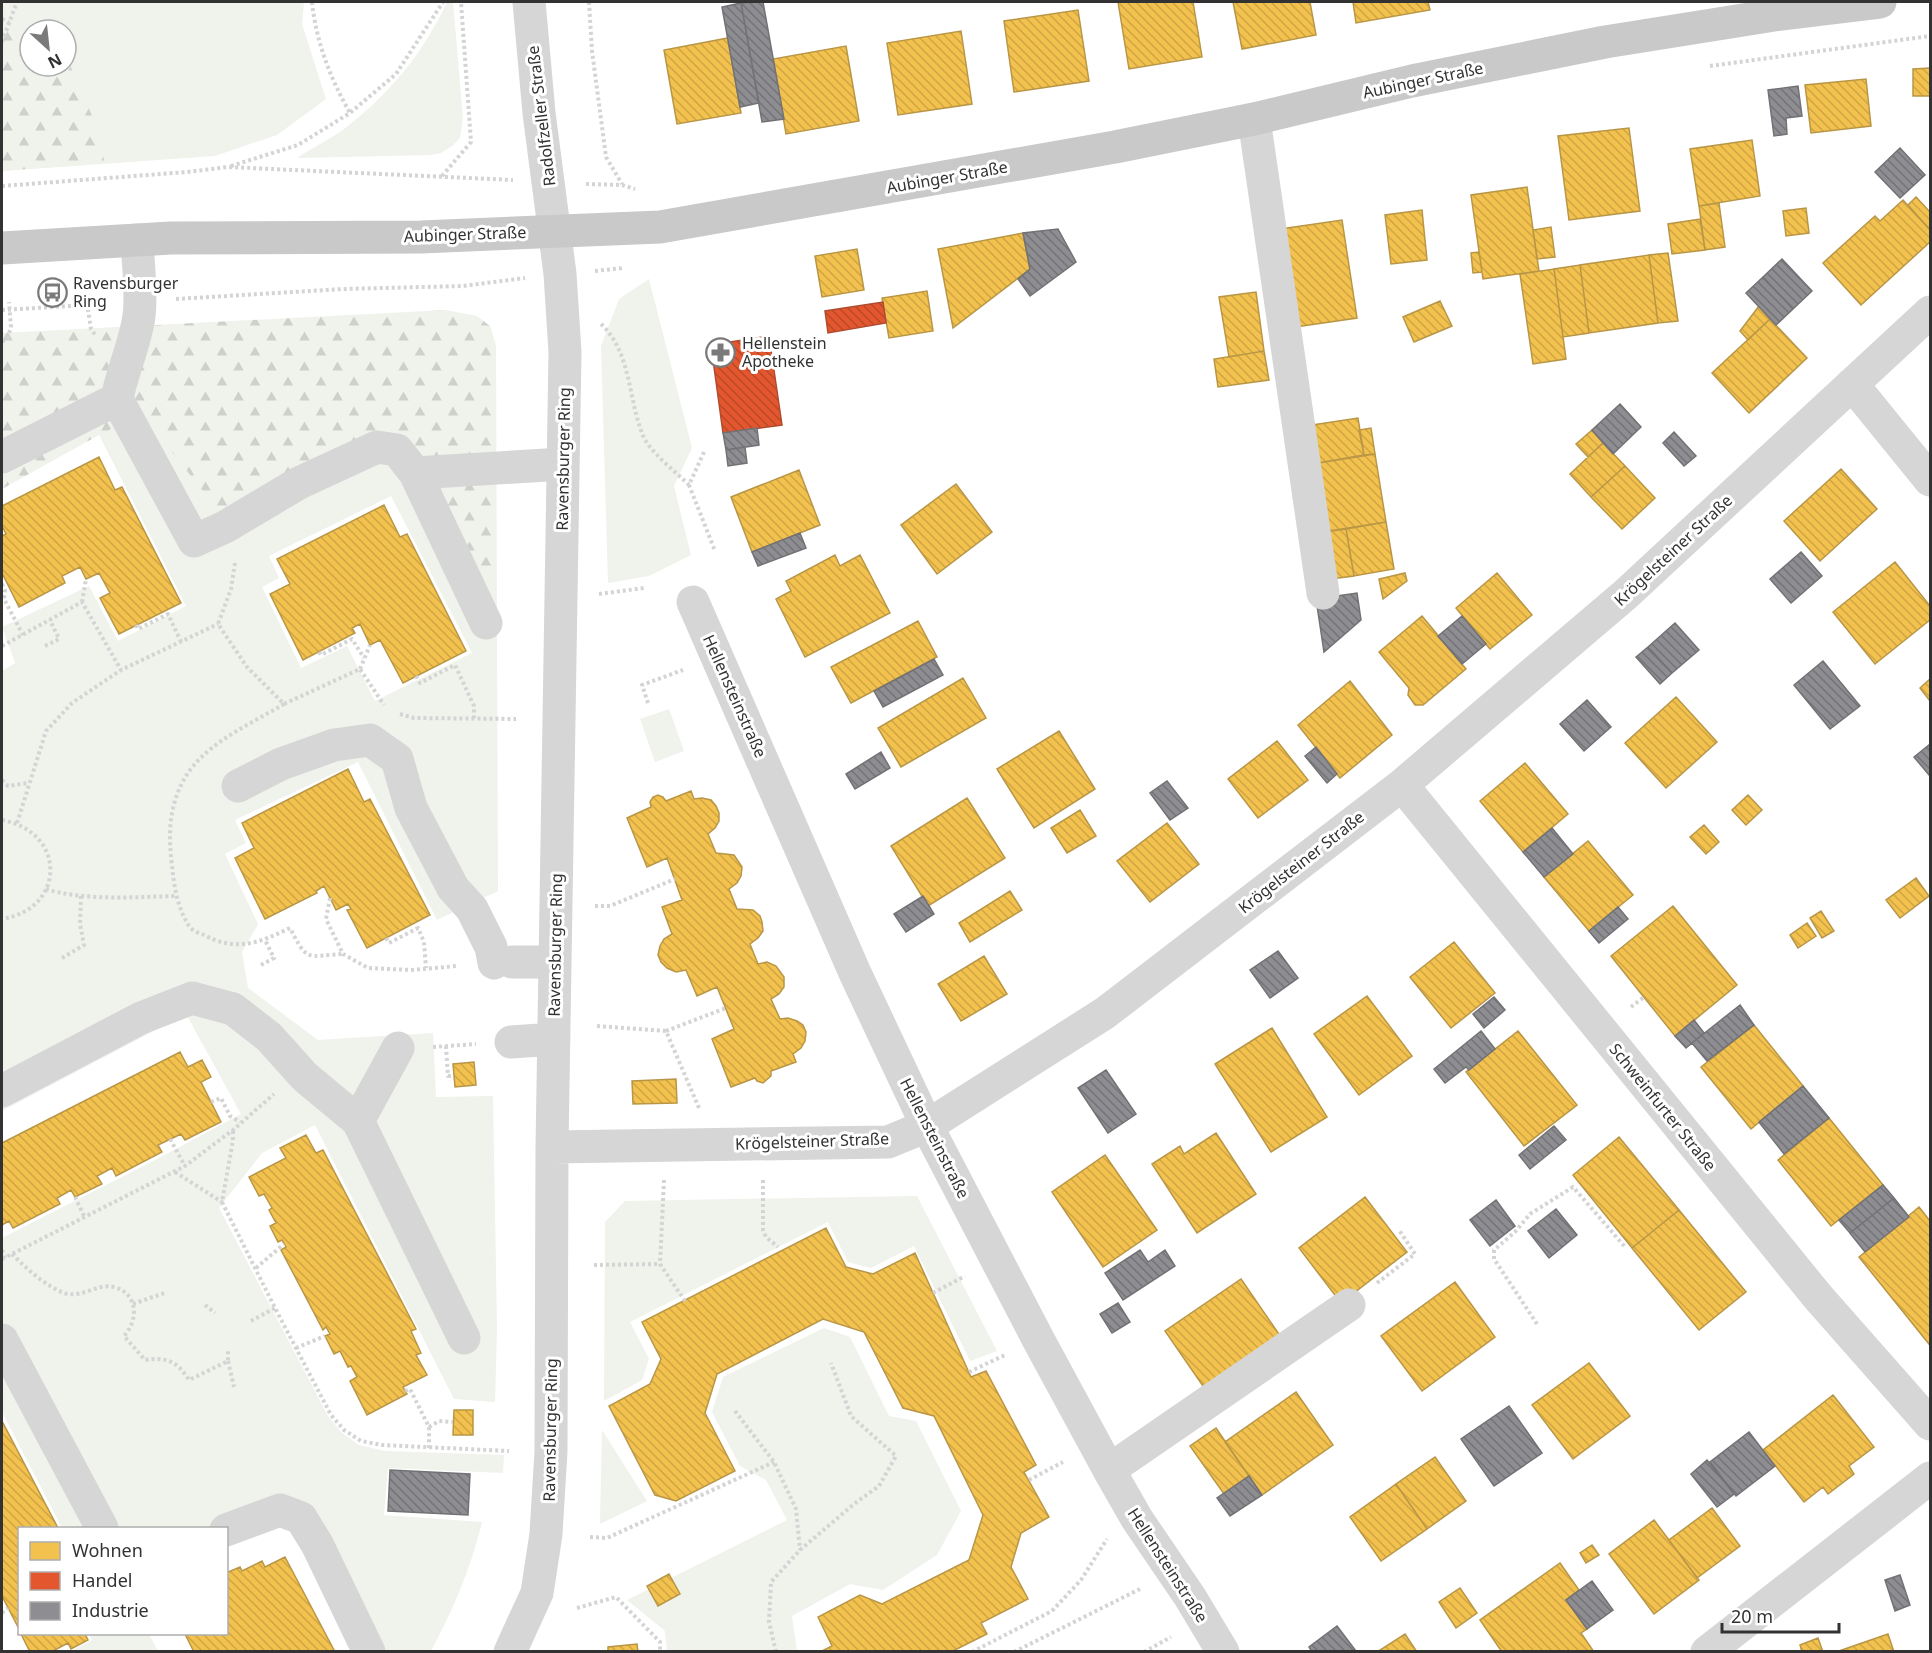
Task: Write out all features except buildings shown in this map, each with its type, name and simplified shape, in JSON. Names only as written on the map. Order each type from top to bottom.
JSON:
[{"type":"main road","name":"Aubinger Straße","points":[[2,248],[171,238],[421,237],[660,227],[1106,148],[1254,119],[1412,81],[1605,42],[1781,14],[1880,2]]},
{"type":"street","name":"Radolfzeller Straße","points":[[529,2],[538,102],[555,231]]},
{"type":"street","points":[[1254,119],[1323,592]]},
{"type":"street","name":"Ravensburger Ring","points":[[510,1652],[537,1593],[550,1500],[552,1147],[565,351],[555,231]]},
{"type":"street","points":[[2,457],[119,386],[139,316],[137,240]]},
{"type":"street","name":"Krögelsteiner Straße","points":[[552,1147],[888,1142],[927,1126],[1105,1013],[1401,785],[1626,594],[1930,312]]},
{"type":"street","points":[[1852,384],[1930,480]]},
{"type":"street","points":[[119,386],[194,541],[225,527],[299,483],[377,447],[397,450],[415,473],[486,623]]},
{"type":"street","points":[[415,473],[563,464]]},
{"type":"street","name":"Hellensteinstraße","points":[[693,602],[855,973],[927,1126],[1109,1470],[1137,1519],[1190,1597],[1223,1652]]},
{"type":"street","points":[[238,786],[281,764],[334,745],[370,740],[397,759],[411,808],[453,888],[472,909],[491,947],[489,964],[555,962]]},
{"type":"street","name":"Schweinfurter Straße","points":[[1401,785],[1818,1297],[1930,1424]]},
{"type":"street","points":[[2,1091],[141,1018],[192,998],[233,1010],[269,1037],[305,1077],[358,1121],[464,1338]]},
{"type":"street","points":[[511,1042],[554,1039]]},
{"type":"street","points":[[358,1121],[398,1048]]},
{"type":"street","points":[[1109,1470],[1349,1305]]},
{"type":"street","points":[[2,1340],[101,1527]]},
{"type":"street","points":[[1707,1652],[1930,1478]]},
{"type":"street","points":[[228,1529],[280,1510],[301,1518],[317,1544],[369,1652]]},
{"type":"path","points":[[2,42],[17,2]]},
{"type":"path","points":[[312,2],[315,27],[335,87],[350,112]]},
{"type":"path","points":[[228,167],[298,145],[350,112],[396,74],[443,2]]},
{"type":"path","points":[[441,176],[471,142],[461,2]]},
{"type":"path","points":[[589,2],[592,51],[606,157],[622,185]]},
{"type":"path","points":[[2,19],[9,22]]},
{"type":"path","points":[[2,186],[228,167],[622,185],[643,192]]},
{"type":"path","points":[[2,310],[343,289],[463,286],[630,267]]},
{"type":"path","points":[[86,297],[91,329],[119,386]]},
{"type":"path","points":[[2,342],[9,337],[11,327],[9,302]]},
{"type":"path","points":[[599,323],[607,330],[625,363],[642,432],[647,443],[688,484],[715,551]]},
{"type":"path","points":[[688,484],[704,452]]},
{"type":"path","points":[[17,823],[46,731],[72,703],[121,670],[218,624],[231,589],[235,567],[232,542],[225,527]]},
{"type":"path","points":[[86,579],[82,602],[121,670]]},
{"type":"path","points":[[2,584],[4,599],[23,635]]},
{"type":"path","points":[[599,594],[644,588]]},
{"type":"path","points":[[2,646],[82,602]]},
{"type":"path","points":[[136,625],[138,629],[168,614],[181,642]]},
{"type":"path","points":[[45,646],[59,639],[50,620]]},
{"type":"path","points":[[218,624],[247,667],[284,705]]},
{"type":"path","points":[[319,652],[321,655],[352,639],[364,658]]},
{"type":"path","points":[[370,645],[360,669],[284,705],[226,739],[200,758],[184,780],[173,805],[168,835],[175,896],[190,928],[213,940],[240,946],[266,940],[290,928],[302,952],[308,956],[343,954],[368,968],[411,970],[489,964]]},
{"type":"path","points":[[648,703],[642,685],[718,658]]},
{"type":"path","points":[[416,676],[420,683],[455,665],[474,706],[474,718]]},
{"type":"path","points":[[360,669],[386,710]]},
{"type":"path","points":[[396,712],[414,718],[516,719]]},
{"type":"path","points":[[2,780],[8,786],[28,783]]},
{"type":"path","points":[[2,820],[17,823],[31,831],[42,842],[50,865],[46,889],[39,901],[28,911],[15,917],[2,919]]},
{"type":"path","points":[[595,906],[610,906],[675,879]]},
{"type":"path","points":[[46,889],[64,895],[130,898],[175,896]]},
{"type":"path","points":[[62,958],[84,945],[80,924],[81,895]]},
{"type":"path","points":[[330,898],[326,919],[343,954]]},
{"type":"path","points":[[386,938],[389,943],[418,928],[424,942],[426,968]]},
{"type":"path","points":[[261,965],[274,958],[266,940]]},
{"type":"path","points":[[597,1026],[666,1031],[726,1008]]},
{"type":"path","points":[[666,1031],[699,1109],[699,1145]]},
{"type":"path","points":[[446,1046],[448,1076],[454,1076]]},
{"type":"path","points":[[2,1250],[3,1258],[185,1166],[233,1130],[276,1092],[305,1077]]},
{"type":"path","points":[[211,1102],[220,1098],[230,1116],[240,1122]]},
{"type":"path","points":[[222,1202],[233,1130]]},
{"type":"path","points":[[170,1139],[185,1166]]},
{"type":"path","points":[[763,1143],[763,1230],[766,1237],[778,1247]]},
{"type":"path","points":[[174,1172],[192,1181],[222,1202],[331,1414],[344,1430],[361,1441],[372,1443],[509,1451]]},
{"type":"path","points":[[1537,1324],[1494,1259],[1494,1250],[1515,1232],[1530,1214],[1573,1187],[1626,1248]]},
{"type":"path","points":[[664,1189],[660,1264],[685,1301]]},
{"type":"path","points":[[75,1197],[85,1218]]},
{"type":"path","points":[[1349,1305],[1415,1254],[1398,1230]]},
{"type":"path","points":[[256,1268],[284,1244]]},
{"type":"path","points":[[12,1254],[34,1276],[66,1294],[80,1294],[90,1289],[106,1286],[127,1293],[135,1313],[133,1322],[124,1336],[145,1360],[160,1358],[173,1362],[184,1371],[189,1380],[228,1361]]},
{"type":"path","points":[[594,1265],[660,1264]]},
{"type":"path","points":[[933,1293],[968,1275]]},
{"type":"path","points":[[133,1304],[167,1292]]},
{"type":"path","points":[[205,1305],[215,1313]]},
{"type":"path","points":[[251,1321],[275,1308]]},
{"type":"path","points":[[296,1348],[325,1336]]},
{"type":"path","points":[[228,1349],[228,1361],[234,1387]]},
{"type":"path","points":[[777,1652],[769,1622],[771,1582],[800,1550],[879,1486],[897,1456],[851,1416],[831,1363]]},
{"type":"path","points":[[405,1391],[410,1389],[429,1427],[429,1448]]},
{"type":"path","points":[[735,1411],[774,1462],[796,1509],[800,1550]]},
{"type":"path","points":[[429,1427],[439,1422],[453,1422]]},
{"type":"path","points":[[590,1537],[607,1538],[774,1462]]},
{"type":"path","points":[[972,1652],[1052,1611],[1082,1580],[1112,1532],[1137,1519]]},
{"type":"path","points":[[1014,1652],[1149,1584]]},
{"type":"path","points":[[577,1608],[615,1597],[660,1642],[660,1652]]},
{"type":"path","points":[[2,1613],[8,1608]]},
{"type":"path","points":[[1144,1652],[1171,1637]]},
{"type":"green space","points":[[2,2],[304,2],[302,24],[326,99],[277,135],[215,156],[2,171]]},
{"type":"green space","points":[[447,2],[453,2],[463,118],[460,138],[441,153],[430,155],[297,158],[344,129],[376,102],[404,72],[428,38]]},
{"type":"green space","points":[[2,29],[18,34],[18,78],[76,78],[93,118],[105,163],[2,171]]},
{"type":"green space","points":[[649,279],[692,448],[674,486],[691,555],[649,576],[608,583],[601,346],[619,299]]},
{"type":"green space","points":[[446,310],[477,316],[490,326],[496,345],[497,634],[400,446],[225,519],[142,414],[2,489],[2,333]]},
{"type":"green space","points":[[142,414],[400,446],[497,634],[498,891],[437,920],[358,762],[235,820],[246,843],[225,854],[258,924],[242,952],[248,988],[318,1040],[433,1033],[436,1097],[493,1096],[497,1330],[495,1402],[454,1399],[315,1125],[262,1153],[219,1208],[328,1416],[342,1433],[359,1445],[385,1451],[504,1455],[503,1473],[388,1468],[384,1515],[482,1522],[461,1588],[431,1651],[362,1651],[283,1520],[228,1528],[61,1527],[2,1412],[2,1238],[241,1114],[186,1014],[2,1111],[2,671],[15,663],[2,627],[89,586],[118,641],[186,606],[99,435]],"holes":[[[391,496],[472,653],[375,701],[347,646],[301,668],[262,587],[279,578],[269,556]]]},
{"type":"green space","points":[[669,709],[684,751],[655,762],[640,719]]},
{"type":"green space","points":[[917,1196],[997,1351],[970,1361],[914,1246],[871,1268],[848,1262],[828,1222],[630,1322],[649,1359],[642,1380],[604,1401],[605,1222],[625,1201]]},
{"type":"green space","points":[[824,1328],[850,1337],[889,1416],[916,1421],[961,1511],[937,1555],[883,1590],[850,1584],[792,1616],[797,1651],[667,1651],[665,1631],[627,1600],[787,1520],[766,1480],[740,1466],[712,1412],[723,1377]]},
{"type":"green space","points":[[602,1430],[647,1501],[600,1524]]},
{"type":"green space","points":[[90,1635],[150,1635],[158,1651],[71,1651],[92,1640]]},
{"type":"place","name":"Ravensburger Ring","points":[[52,292]]},
{"type":"place","name":"Hellenstein Apotheke","points":[[721,352]]}]
